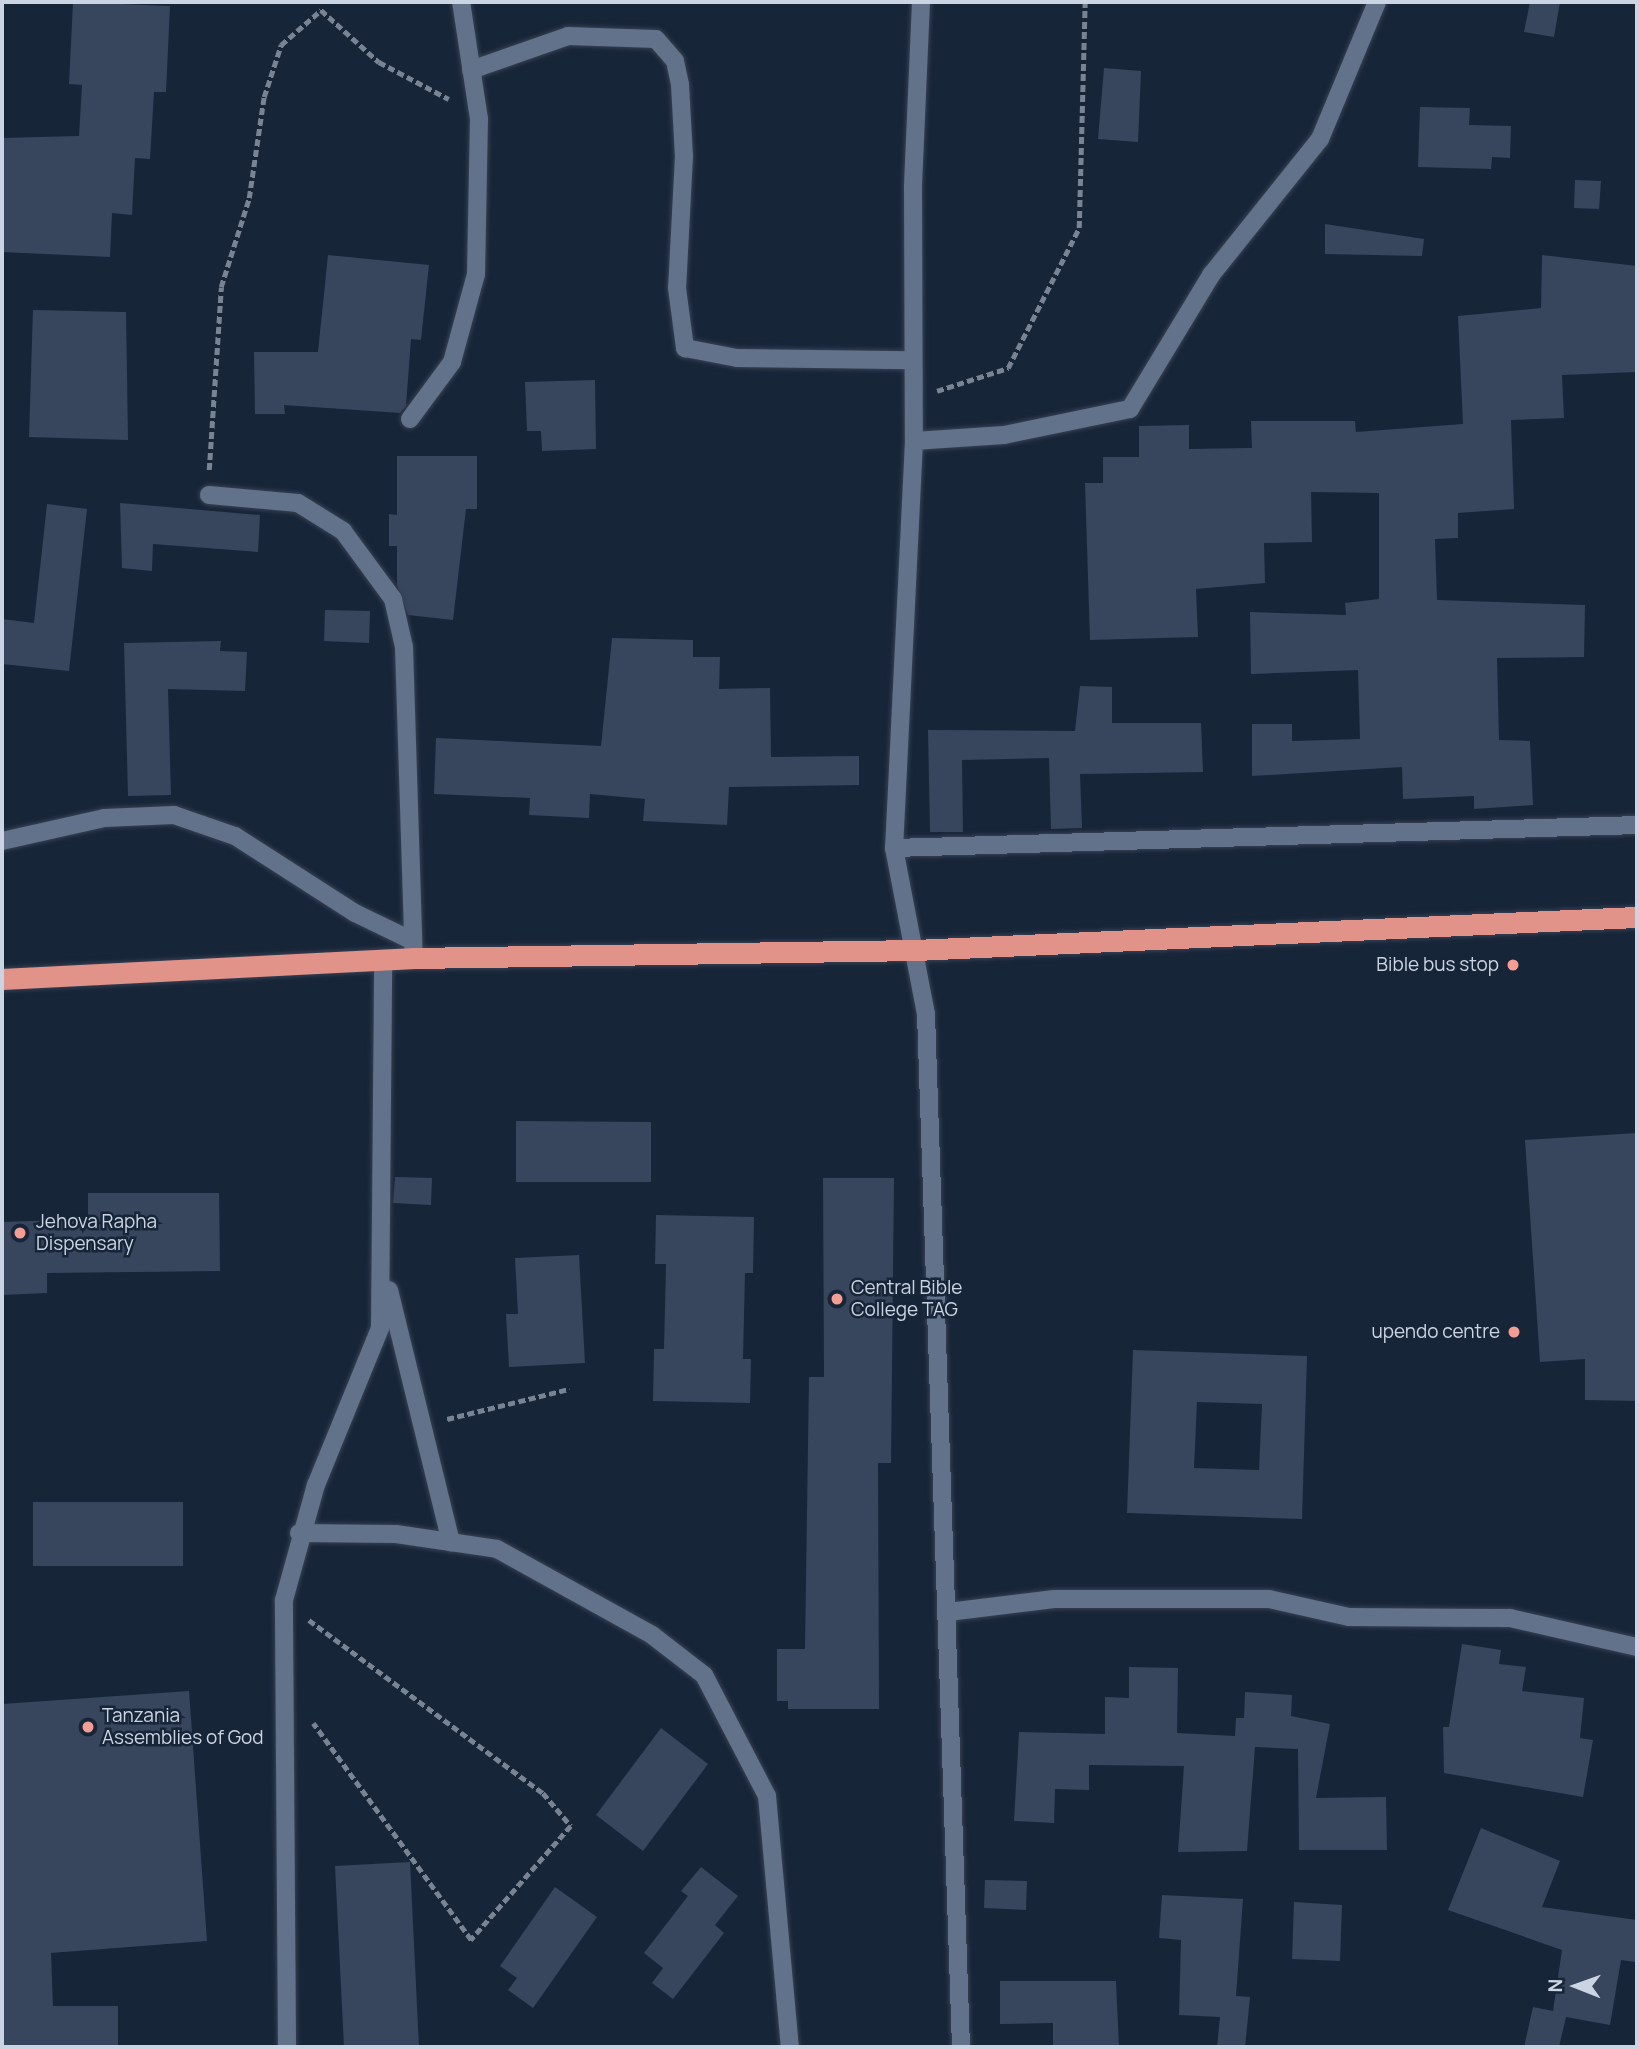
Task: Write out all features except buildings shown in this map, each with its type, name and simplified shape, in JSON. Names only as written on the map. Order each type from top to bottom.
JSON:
[{"type":"highway","points":[[2,979],[383,962],[414,950],[915,950],[1637,917]]},
{"type":"street","points":[[410,419],[452,362],[467,320],[479,240],[480,119],[461,2]]},
{"type":"street","points":[[921,2],[912,360],[914,441],[894,848],[926,1014],[961,2047]]},
{"type":"street","points":[[914,441],[1004,435],[1130,409],[1211,275],[1320,139],[1377,2]]},
{"type":"street","points":[[471,70],[568,36],[656,39],[675,61],[680,85],[684,156],[677,288],[685,348],[737,358],[912,360]]},
{"type":"street","points":[[209,495],[299,503],[343,531],[393,599],[404,647],[414,950]]},
{"type":"street","points":[[2,841],[104,818],[174,815],[235,836],[414,950]]},
{"type":"street","points":[[894,848],[1637,825]]},
{"type":"street","points":[[287,2047],[284,1600],[299,1533],[374,1351],[384,1273],[383,962]]},
{"type":"street","points":[[384,1273],[451,1542]]},
{"type":"street","points":[[299,1533],[396,1534],[497,1549],[652,1635],[704,1675],[767,1796],[790,2047]]},
{"type":"street","points":[[948,1612],[1054,1599],[1269,1600],[1349,1617],[1510,1618],[1637,1647]]},
{"type":"path","points":[[912,395],[971,383],[1008,368],[1079,228],[1085,2]]},
{"type":"path","points":[[209,495],[220,287],[248,198],[264,97],[281,45],[321,10],[379,62],[480,119]]},
{"type":"path","points":[[422,1425],[569,1389]]},
{"type":"path","points":[[284,1600],[543,1793],[571,1826],[471,1940],[310,1718]]},
{"type":"place","name":"Bible bus stop","points":[[1513,965]]},
{"type":"place","name":"Jehova Rapha Dispensary","points":[[20,1233]]},
{"type":"place","name":"Central Bible College TAG","points":[[837,1299]]},
{"type":"place","name":"upendo centre","points":[[1514,1332]]},
{"type":"place","name":"Tanzania Assemblies of God","points":[[88,1727]]}]
